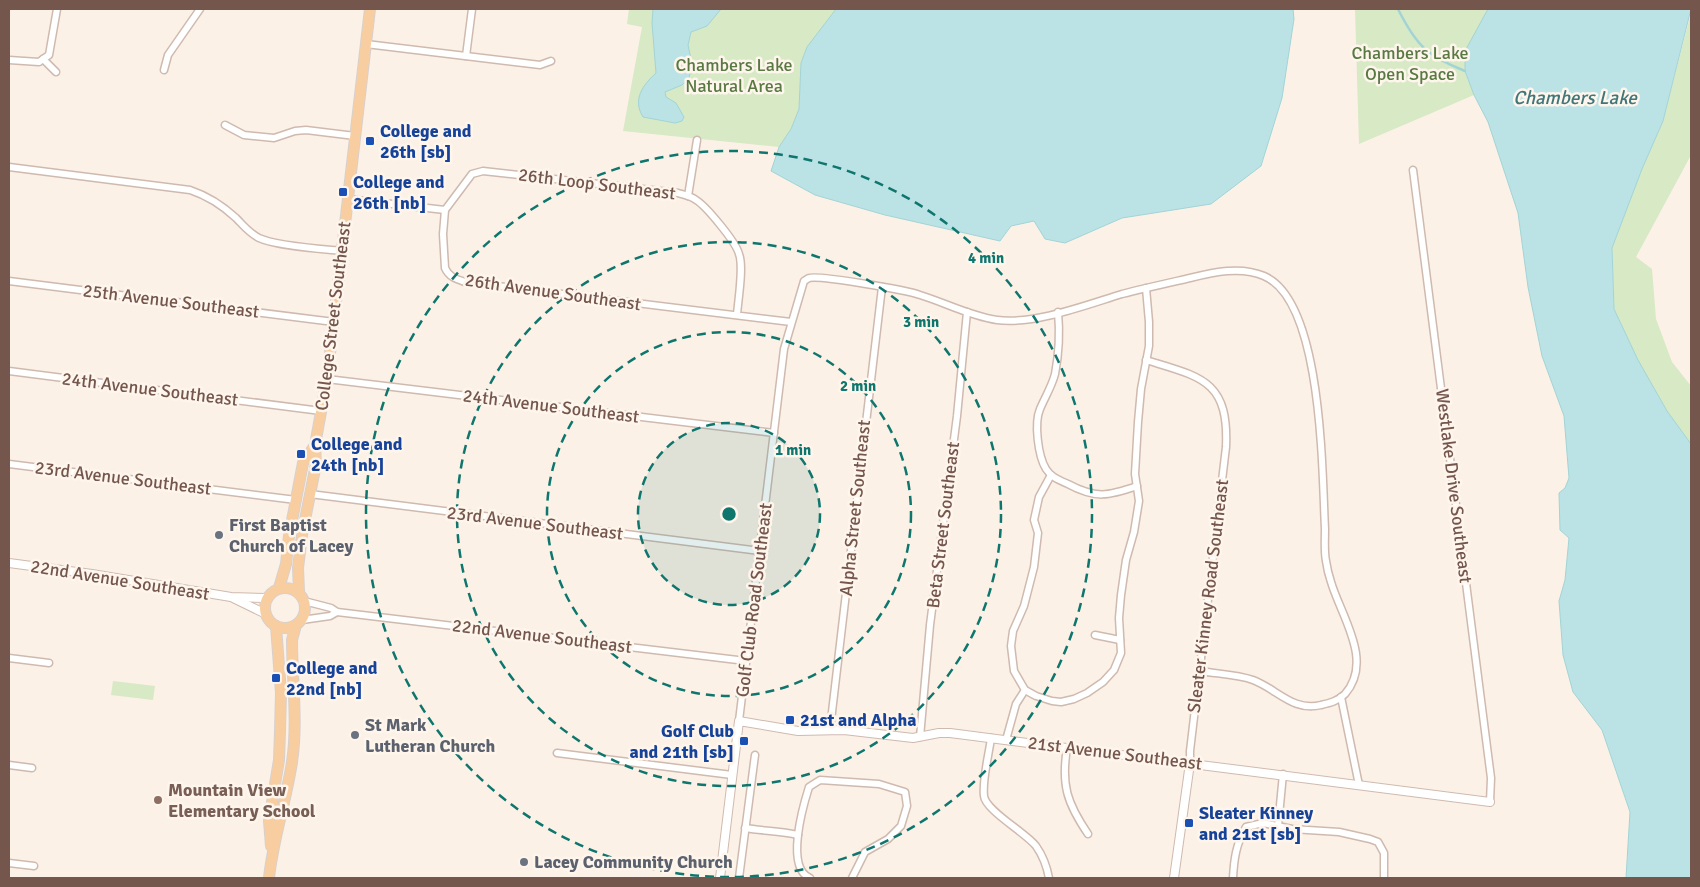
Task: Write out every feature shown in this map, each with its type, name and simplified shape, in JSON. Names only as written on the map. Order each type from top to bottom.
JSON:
[{"type":"main road","name":"College Street Southeast","points":[[302,596],[298,568],[316,464],[315,445],[327,379],[370,9]]},
{"type":"main road","name":"College Street Southeast","points":[[278,588],[286,564],[303,463],[315,445]]},
{"type":"main road","points":[[269,878],[272,852],[280,825],[292,762],[294,738],[292,640],[306,607],[302,596],[292,589],[278,588],[265,603],[268,619],[276,626],[286,628],[299,623]]},
{"type":"main road","points":[[272,852],[269,821],[279,760],[281,693],[276,626]]},
{"type":"street","points":[[9,60],[39,62],[49,55],[57,9]]},
{"type":"street","points":[[164,70],[168,55],[200,9]]},
{"type":"street","points":[[466,56],[472,9]]},
{"type":"street","points":[[366,44],[540,65],[551,61]]},
{"type":"street","points":[[43,60],[56,72]]},
{"type":"street","points":[[225,125],[244,135],[274,138],[295,131],[306,130],[356,136]]},
{"type":"street","points":[[688,196],[697,140]]},
{"type":"street","points":[[9,167],[190,190],[213,199],[247,230],[260,238],[342,251]]},
{"type":"street","name":"Westlake Drive Southeast","points":[[1413,170],[1491,778],[1490,802]]},
{"type":"street","name":"26th Loop Southeast","points":[[445,210],[472,174],[483,171],[678,193],[688,196],[698,200],[732,240],[740,254],[737,315]]},
{"type":"street","points":[[348,199],[445,210]]},
{"type":"street","name":"26th Avenue Southeast","points":[[445,210],[443,234],[445,268],[447,273],[465,282],[792,322]]},
{"type":"street","points":[[882,287],[921,295],[988,319],[1005,321],[1023,321],[1146,288],[1232,270],[1249,271],[1267,276],[1290,299],[1303,329],[1317,403],[1326,561],[1332,586],[1357,653],[1356,668],[1352,682],[1345,694],[1333,702],[1314,707],[1302,706],[1286,700],[1253,680],[1200,671]]},
{"type":"street","name":"Golf Club Road Southeast","points":[[720,878],[784,349],[804,281],[809,278],[824,278],[882,287]]},
{"type":"street","name":"25th Avenue Southeast","points":[[9,281],[334,322]]},
{"type":"street","name":"Alpha Street Southeast","points":[[830,730],[882,287]]},
{"type":"street","points":[[1051,475],[1039,497],[1034,520],[1038,533],[1033,576],[1024,606],[1013,631],[1011,646],[1014,671],[1025,690],[1036,696],[1061,702],[1087,693],[1103,682],[1114,670],[1120,653],[1119,618],[1126,560],[1134,532],[1139,500],[1135,474],[1138,422],[1141,390],[1149,346],[1150,322],[1146,288]]},
{"type":"street","name":"Beta Street Southeast","points":[[920,737],[930,625],[957,416],[967,312]]},
{"type":"street","points":[[1058,312],[1060,338],[1055,374],[1040,410],[1037,424],[1045,468],[1051,475],[1079,490],[1091,494],[1104,496],[1137,486]]},
{"type":"street","name":"Sleater Kinney Road Southeast","points":[[1146,360],[1196,376],[1210,385],[1221,403],[1227,424],[1190,763],[1174,878]]},
{"type":"street","name":"24th Avenue Southeast","points":[[9,371],[322,412]]},
{"type":"street","name":"24th Avenue Southeast","points":[[327,379],[774,434]]},
{"type":"street","name":"23rd Avenue Southeast","points":[[9,464],[296,500]]},
{"type":"street","name":"23rd Avenue Southeast","points":[[310,494],[760,551]]},
{"type":"street","name":"22nd Avenue Southeast","points":[[9,563],[92,574],[231,597],[268,598]]},
{"type":"street","name":"22nd Avenue Southeast","points":[[302,596],[332,608],[337,612],[746,661]]},
{"type":"street","name":"22nd Avenue Southeast","points":[[231,597],[266,614]]},
{"type":"street","name":"22nd Avenue Southeast","points":[[299,623],[330,616],[337,612]]},
{"type":"street","points":[[1095,635],[1120,640]]},
{"type":"street","points":[[9,658],[49,663]]},
{"type":"street","points":[[1006,740],[1016,704],[1025,690]]},
{"type":"street","points":[[1341,697],[1359,785]]},
{"type":"street","name":"21st Avenue Southeast","points":[[739,721],[798,731],[830,730],[920,737],[939,733],[991,738],[1490,802]]},
{"type":"street","points":[[991,738],[984,788],[985,801],[1035,845],[1043,857],[1048,878]]},
{"type":"street","points":[[1067,748],[1066,791],[1076,817],[1088,834]]},
{"type":"street","points":[[557,752],[732,775]]},
{"type":"street","points":[[739,878],[755,755]]},
{"type":"street","points":[[9,765],[32,768]]},
{"type":"street","points":[[1278,826],[1283,774]]},
{"type":"street","points":[[810,878],[806,876],[801,868],[796,851],[809,787],[820,780],[879,784],[904,792],[907,806],[902,826],[888,839],[865,852],[852,878]]},
{"type":"street","points":[[1233,878],[1238,840],[1246,827],[1262,823],[1338,832],[1370,838],[1378,842],[1384,853],[1384,878]]},
{"type":"street","points":[[745,828],[798,835]]},
{"type":"street","points":[[9,863],[34,866]]},
{"type":"green space","name":"Chambers Lake Natural Area","points":[[629,9],[836,9],[807,47],[801,63],[799,109],[791,129],[779,147],[623,131],[642,27],[627,24]]},
{"type":"green space","name":"Chambers Lake Open Space","points":[[1355,9],[1490,9],[1465,71],[1474,95],[1359,144]]},
{"type":"green space","points":[[1691,13],[1691,155],[1636,257],[1652,269],[1656,319],[1672,362],[1691,386],[1691,444],[1667,411],[1638,360],[1614,309],[1612,248],[1642,169],[1663,121]]},
{"type":"green space","points":[[113,681],[155,686],[153,700],[111,695]]},
{"type":"water","points":[[653,9],[721,9],[707,26],[691,32],[688,45],[692,64],[689,78],[682,85],[665,92],[666,97],[676,103],[684,117],[682,121],[675,123],[643,117],[640,110],[640,93],[656,73],[652,23]]},
{"type":"water","points":[[836,9],[1293,9],[1294,19],[1282,98],[1261,166],[1211,204],[1122,218],[1065,243],[1045,239],[1034,221],[1011,226],[1000,241],[885,215],[815,195],[771,171],[779,147],[791,129],[799,109],[801,63],[807,47]]},
{"type":"water","name":"Chambers Lake","points":[[1488,9],[1691,9],[1663,121],[1642,169],[1612,248],[1614,309],[1638,360],[1667,411],[1691,444],[1691,878],[1626,878],[1630,812],[1602,730],[1573,692],[1563,655],[1559,601],[1565,580],[1569,538],[1560,530],[1559,493],[1565,488],[1569,478],[1564,416],[1542,356],[1528,287],[1518,213],[1488,122],[1474,95],[1465,71],[1465,51]]},
{"type":"waterway","points":[[1398,9],[1411,32],[1424,48],[1441,60],[1465,71]]},
{"type":"place","name":"College and 26th [sb]","points":[[370,141]]},
{"type":"place","name":"College and 26th [nb]","points":[[343,192]]},
{"type":"place","name":"College and 24th [nb]","points":[[301,454]]},
{"type":"place","name":"First Baptist Church of Lacey","points":[[219,535]]},
{"type":"place","name":"College and 22nd [nb]","points":[[276,678]]},
{"type":"place","name":"21st and Alpha","points":[[790,720]]},
{"type":"place","name":"St Mark Lutheran Church","points":[[355,735]]},
{"type":"place","name":"Golf Club and 21th [sb]","points":[[744,741]]},
{"type":"place","name":"Mountain View Elementary School","points":[[158,800]]},
{"type":"place","name":"Sleater Kinney and 21st [sb]","points":[[1189,823]]},
{"type":"place","name":"Lacey Community Church","points":[[524,862]]}]
